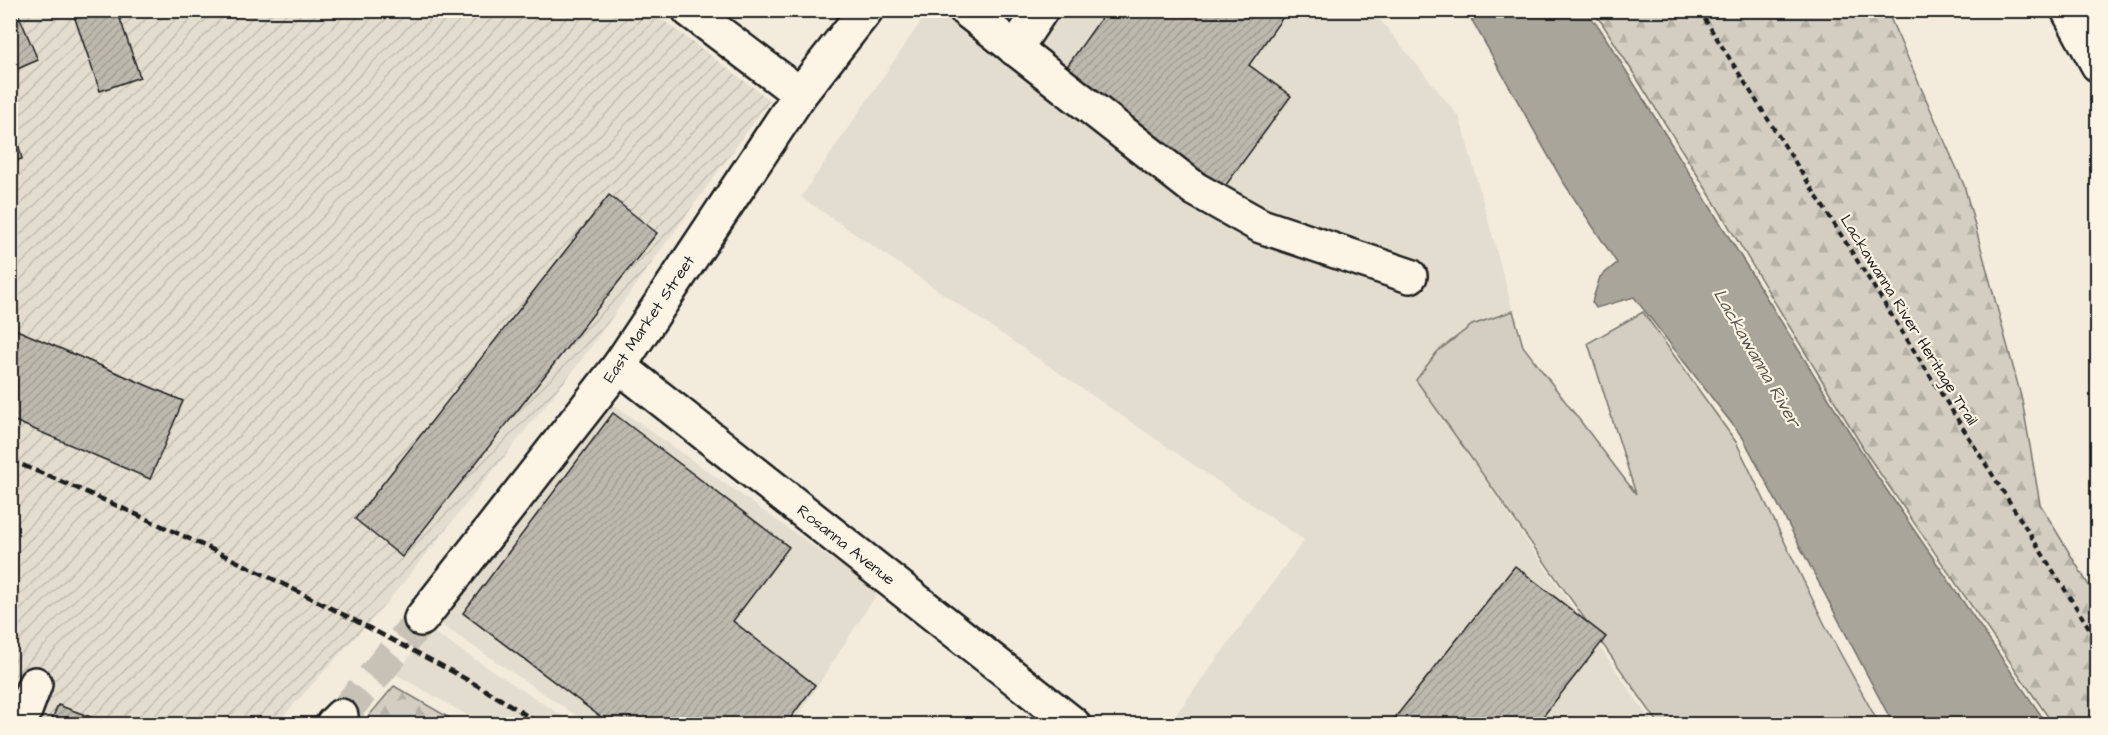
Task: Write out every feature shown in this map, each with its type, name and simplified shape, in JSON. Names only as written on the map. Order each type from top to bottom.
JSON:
[{"type":"street","points":[[689,10],[800,94]]},
{"type":"street","name":"East Market Street","points":[[422,619],[619,366],[800,94],[866,10]]},
{"type":"street","points":[[966,10],[1195,189],[1261,226],[1410,276]]},
{"type":"street","points":[[1015,49],[1041,10]]},
{"type":"street","points":[[2068,10],[2097,65]]},
{"type":"street","name":"Rosanna Avenue","points":[[619,366],[1073,724]]},
{"type":"street","points":[[20,724],[35,684]]},
{"type":"path","name":"Lackawanna River Heritage Trail","points":[[1699,10],[2097,642]]},
{"type":"shaded area","points":[[10,11],[651,11],[770,100],[576,367],[390,599],[276,724],[11,724]]},
{"type":"shaded area","points":[[928,11],[1373,11],[1460,118],[1513,311],[1472,325],[1416,380],[1653,724],[1169,724],[1304,540],[801,197]]},
{"type":"shaded area","points":[[610,402],[878,592],[793,724],[589,724],[440,624]]},
{"type":"shaded area","points":[[428,629],[575,724],[483,724],[397,675]]},
{"type":"green space","points":[[1591,11],[1887,11],[1964,185],[2022,400],[2040,504],[2097,599],[2097,724],[2053,724],[1868,456],[1708,192],[1602,23]]},
{"type":"green space","points":[[1513,311],[1523,346],[1636,494],[1588,343],[1643,312],[1736,442],[1827,629],[1879,724],[1659,724],[1416,380],[1437,352],[1472,325]]},
{"type":"green space","points":[[394,686],[460,724],[362,724]]},
{"type":"water","name":"Lackawanna River","points":[[1465,11],[1584,11],[1599,27],[1873,470],[2047,724],[1893,724],[1743,438],[1634,297],[1596,308],[1592,302],[1600,277],[1617,263],[1562,180]]},
{"type":"building","points":[[72,10],[117,10],[140,77],[100,91]]},
{"type":"building","points":[[1107,10],[1288,10],[1249,65],[1291,96],[1223,189],[1063,72]]},
{"type":"building","points":[[17,11],[38,60],[15,70],[10,58],[10,14]]},
{"type":"building","points":[[14,126],[22,159],[10,162],[10,127]]},
{"type":"building","points":[[609,195],[657,233],[402,557],[355,519]]},
{"type":"building","points":[[10,327],[183,401],[150,479],[10,419]]},
{"type":"building","points":[[613,413],[789,547],[733,621],[815,685],[786,724],[610,724],[463,613]]},
{"type":"building","points":[[1515,566],[1606,637],[1537,724],[1390,724]]},
{"type":"building","points":[[58,705],[110,724],[50,724]]},
{"type":"tunnel","points":[[341,716],[421,619]]},
{"type":"railway","points":[[10,460],[148,520],[284,584],[458,674],[539,724]]}]
